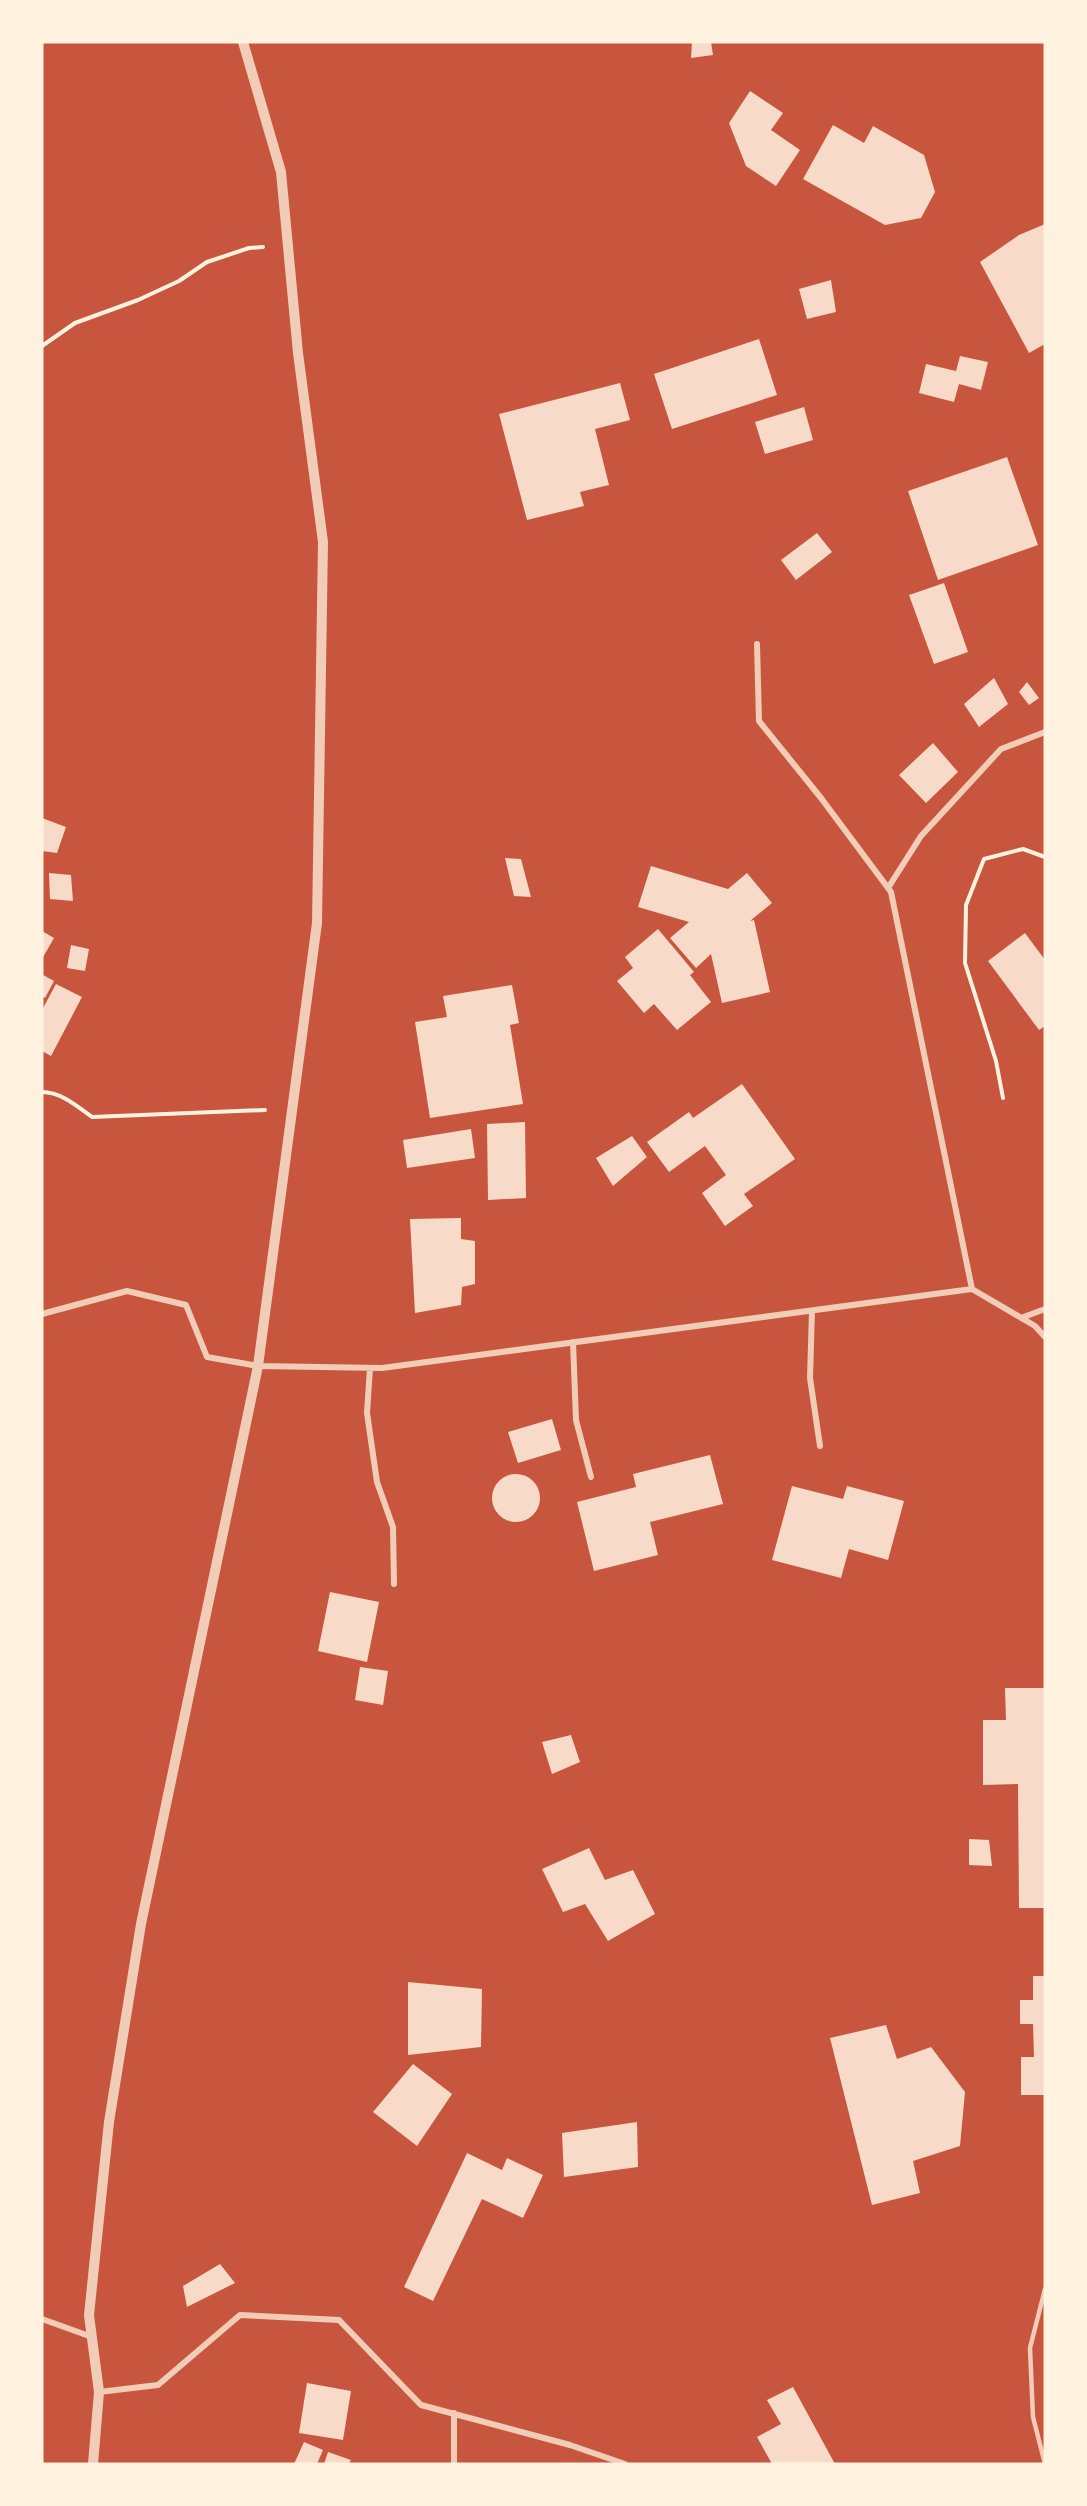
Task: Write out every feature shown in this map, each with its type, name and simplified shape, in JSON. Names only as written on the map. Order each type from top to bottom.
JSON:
[{"type":"street","points":[[93,2464],[99,2392],[89,2315],[109,2122],[141,1924],[258,1366],[317,923],[323,542],[298,353],[281,172],[243,42]]},
{"type":"street","points":[[757,644],[759,721],[821,798],[891,892],[972,1289]]},
{"type":"street","points":[[888,888],[921,836],[1001,748],[1045,732]]},
{"type":"street","points":[[42,1314],[127,1291],[186,1305],[207,1357],[258,1366],[382,1368],[972,1289],[1035,1326],[1045,1337]]},
{"type":"street","points":[[1021,1318],[1045,1309]]},
{"type":"street","points":[[812,1311],[810,1378],[820,1446]]},
{"type":"street","points":[[573,1342],[576,1420],[591,1477]]},
{"type":"street","points":[[370,1368],[367,1413],[377,1482],[393,1527],[393,1584]]},
{"type":"street","points":[[99,2392],[158,2385],[240,2315],[339,2320],[421,2405],[570,2445],[625,2464]]},
{"type":"street","points":[[42,2319],[92,2337]]},
{"type":"street","points":[[454,2414],[454,2464]]},
{"type":"lane","points":[[1045,2289],[1030,2348],[1033,2417],[1045,2464]]},
{"type":"path","points":[[42,346],[75,323],[138,300],[179,281],[207,262],[249,248],[288,244]]},
{"type":"path","points":[[1004,1098],[996,1061],[965,963],[966,905],[984,859],[1023,849],[1045,857]]},
{"type":"path","points":[[42,1092],[50,1092],[73,1103],[92,1117],[293,1109]]},
{"type":"building","points":[[692,42],[711,42],[713,55],[691,58]]},
{"type":"building","points":[[750,91],[783,113],[771,130],[800,150],[776,186],[746,166],[729,123]]},
{"type":"building","points":[[833,125],[864,143],[873,126],[924,155],[935,192],[921,218],[885,225],[803,179]]},
{"type":"building","points":[[1045,224],[1045,344],[1029,353],[980,262],[1019,235]]},
{"type":"building","points":[[831,280],[836,312],[807,319],[799,289]]},
{"type":"building","points":[[759,339],[777,395],[672,429],[654,374]]},
{"type":"building","points":[[960,356],[988,362],[981,390],[959,384],[954,402],[919,393],[926,364],[956,371]]},
{"type":"building","points":[[620,383],[630,420],[595,429],[609,485],[580,492],[584,506],[527,520],[499,414]]},
{"type":"building","points":[[804,407],[813,440],[765,454],[755,422]]},
{"type":"building","points":[[1007,457],[1038,545],[938,580],[908,491]]},
{"type":"building","points":[[817,533],[832,552],[796,580],[781,560]]},
{"type":"building","points":[[944,583],[968,652],[934,664],[909,595]]},
{"type":"building","points":[[994,678],[1008,704],[979,727],[964,704]]},
{"type":"building","points":[[1027,682],[1039,698],[1029,705],[1019,692]]},
{"type":"building","points":[[933,743],[958,772],[926,803],[899,775]]},
{"type":"building","points":[[42,818],[66,827],[57,853],[42,851]]},
{"type":"building","points":[[505,858],[521,859],[531,897],[514,896]]},
{"type":"building","points":[[651,866],[728,889],[747,873],[772,903],[750,921],[754,920],[770,992],[722,1003],[711,954],[696,968],[670,938],[689,922],[638,907]]},
{"type":"building","points":[[49,873],[71,875],[73,901],[50,899]]},
{"type":"building","points":[[658,929],[694,972],[690,975],[711,1002],[677,1030],[654,1004],[644,1013],[617,981],[633,968],[625,957]]},
{"type":"building","points":[[42,931],[54,938],[42,959]]},
{"type":"building","points":[[1025,933],[1045,960],[1045,1026],[1039,1030],[988,961]]},
{"type":"building","points":[[71,945],[89,949],[85,971],[67,968]]},
{"type":"building","points":[[43,975],[54,981],[45,998],[42,996]]},
{"type":"building","points":[[56,984],[82,997],[51,1056],[42,1051],[42,1010]]},
{"type":"building","points":[[512,985],[519,1023],[510,1025],[523,1104],[430,1118],[415,1022],[447,1017],[443,996]]},
{"type":"building","points":[[742,1084],[795,1159],[744,1194],[753,1206],[725,1226],[702,1193],[726,1175],[705,1146],[669,1172],[647,1142],[689,1112],[693,1118]]},
{"type":"building","points":[[525,1122],[526,1198],[488,1200],[487,1124]]},
{"type":"building","points":[[471,1129],[475,1158],[407,1168],[403,1140]]},
{"type":"building","points":[[632,1136],[647,1157],[613,1186],[596,1158]]},
{"type":"building","points":[[461,1218],[461,1239],[475,1241],[475,1284],[462,1287],[461,1305],[415,1313],[410,1219]]},
{"type":"building","points":[[552,1419],[561,1450],[518,1463],[508,1432]]},
{"type":"building","points":[[710,1455],[723,1504],[650,1522],[658,1555],[594,1571],[577,1502],[636,1487],[633,1474]]},
{"type":"building","points":[[511,1474],[521,1474],[533,1481],[540,1493],[540,1503],[533,1515],[521,1522],[511,1522],[496,1511],[492,1503],[492,1493],[503,1478]]},
{"type":"building","points":[[792,1486],[843,1499],[847,1486],[904,1501],[888,1560],[849,1549],[841,1578],[772,1560]]},
{"type":"building","points":[[330,1592],[379,1602],[367,1662],[318,1651]]},
{"type":"building","points":[[360,1667],[388,1671],[383,1705],[355,1700]]},
{"type":"building","points":[[1005,1688],[1045,1688],[1045,1908],[1019,1908],[1018,1784],[983,1785],[983,1720],[1006,1720]]},
{"type":"building","points":[[571,1735],[580,1762],[552,1774],[542,1742]]},
{"type":"building","points":[[969,1839],[989,1840],[992,1866],[969,1865]]},
{"type":"building","points":[[589,1848],[605,1880],[633,1870],[655,1914],[608,1941],[585,1904],[563,1912],[542,1869]]},
{"type":"building","points":[[1033,1976],[1045,1976],[1045,2095],[1021,2095],[1021,2057],[1034,2057],[1033,2024],[1020,2024],[1020,2000],[1033,2000]]},
{"type":"building","points":[[408,1982],[482,1989],[481,2047],[408,2055]]},
{"type":"building","points":[[886,2025],[897,2059],[931,2047],[965,2092],[960,2146],[913,2161],[920,2193],[872,2205],[830,2038]]},
{"type":"building","points":[[413,2064],[452,2094],[417,2146],[373,2112]]},
{"type":"building","points":[[637,2122],[638,2167],[564,2177],[562,2133]]},
{"type":"building","points":[[467,2153],[502,2170],[507,2158],[543,2175],[523,2218],[482,2199],[433,2301],[404,2287]]},
{"type":"building","points":[[220,2264],[235,2283],[187,2307],[183,2286]]},
{"type":"building","points":[[307,2383],[351,2391],[343,2440],[299,2433]]},
{"type":"building","points":[[793,2387],[835,2464],[772,2464],[757,2437],[781,2424],[767,2400]]},
{"type":"building","points":[[304,2442],[323,2450],[317,2464],[294,2464]]},
{"type":"building","points":[[328,2452],[351,2460],[349,2464],[324,2464]]}]
